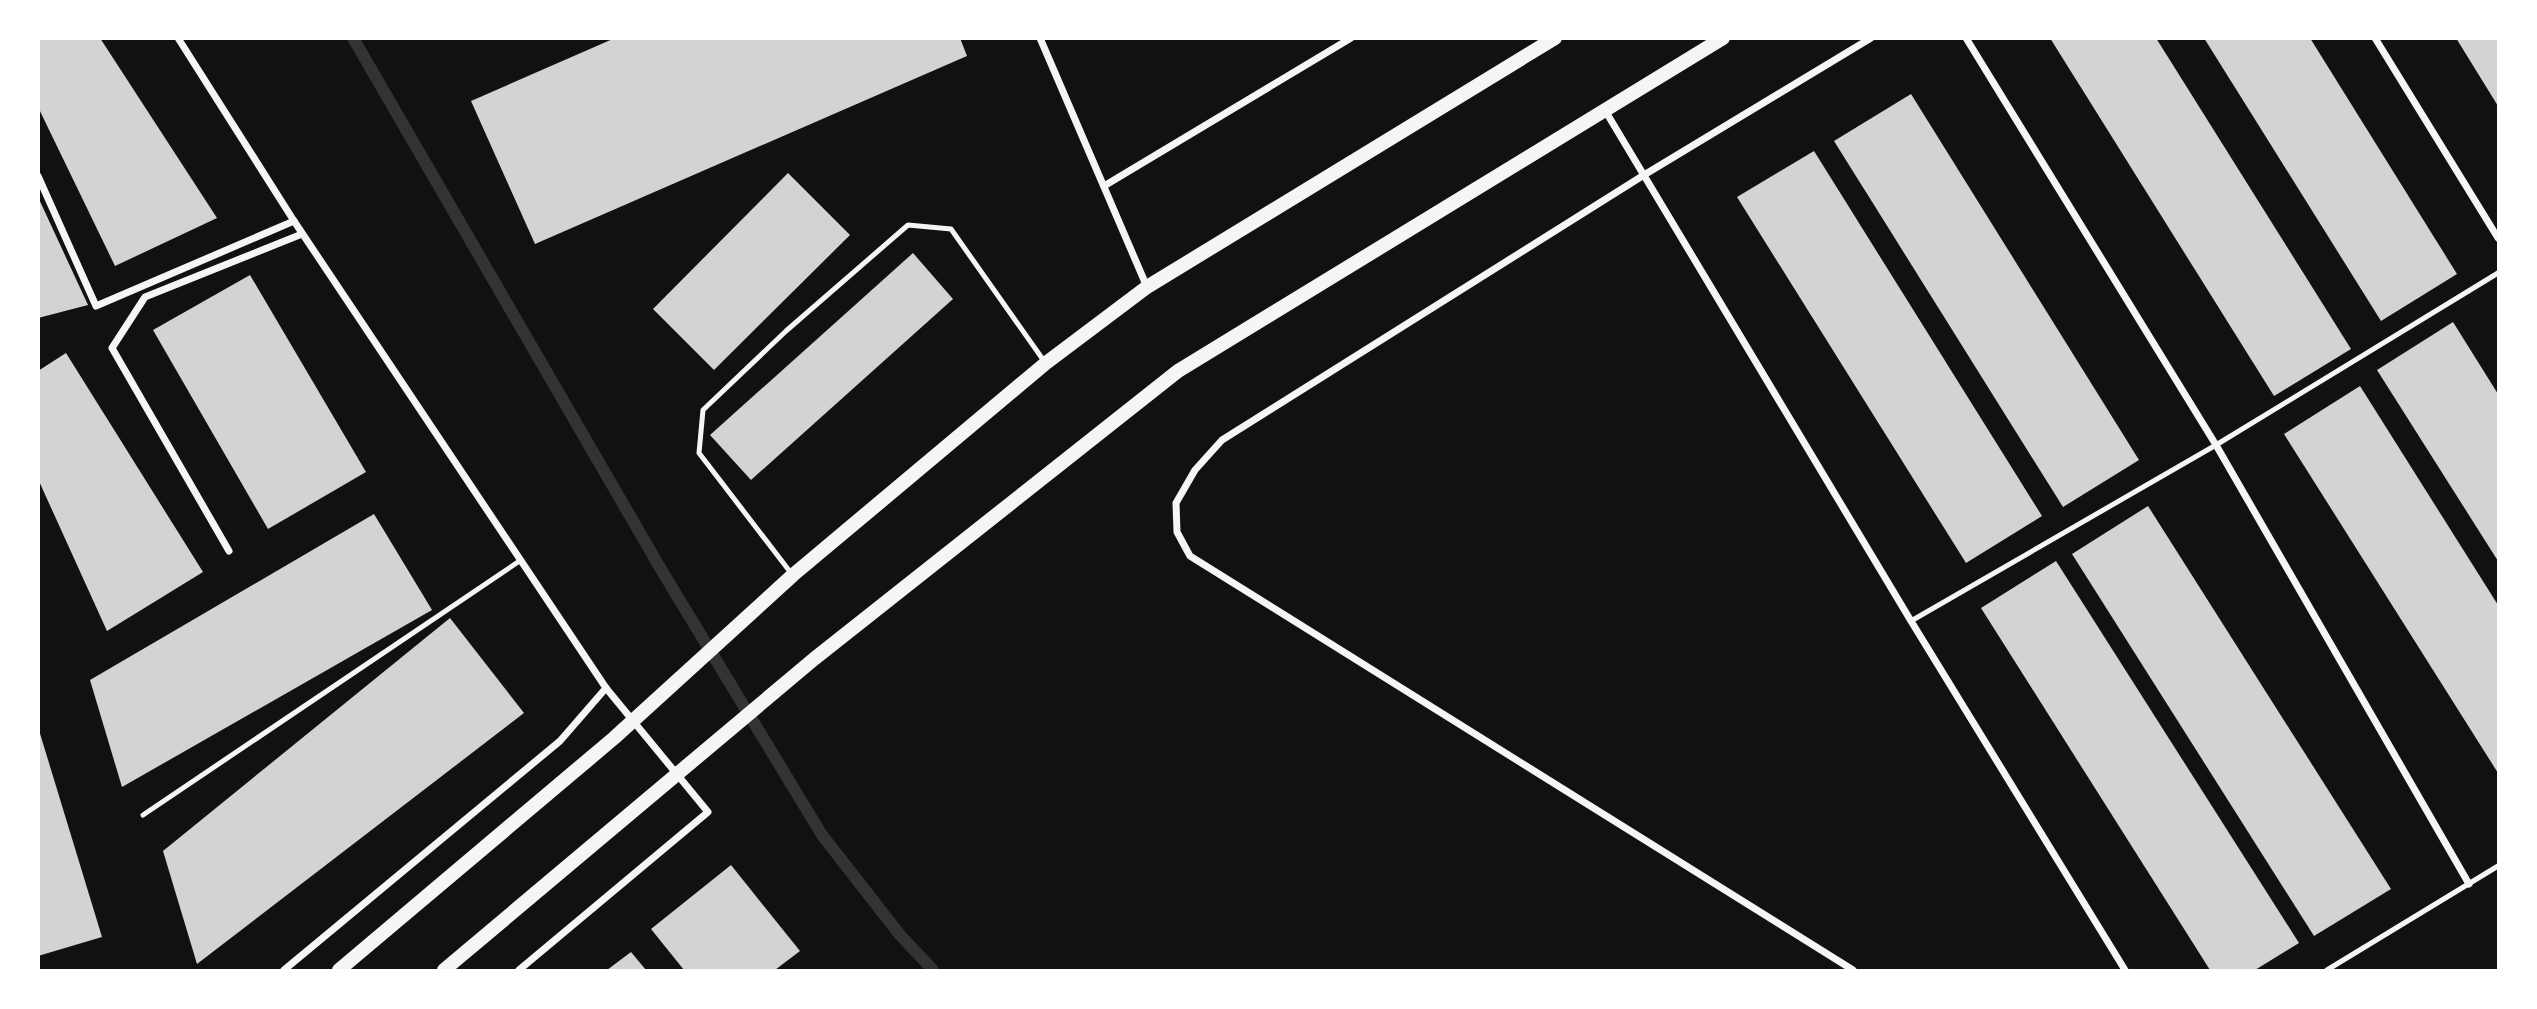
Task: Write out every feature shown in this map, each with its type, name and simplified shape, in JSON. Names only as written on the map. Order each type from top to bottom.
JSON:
[{"type":"main road","points":[[339,971],[614,738],[773,592],[1046,363],[1147,287],[1555,38]]},
{"type":"main road","points":[[444,971],[814,659],[1178,371],[1723,38]]},
{"type":"street","points":[[178,38],[302,234],[607,688],[708,812],[519,971]]},
{"type":"street","points":[[1040,38],[1147,287]]},
{"type":"street","points":[[1104,186],[1350,38]]},
{"type":"street","points":[[1853,971],[1190,556],[1177,532],[1176,503],[1195,470],[1222,440],[1644,175],[1871,38]]},
{"type":"street","points":[[1966,38],[2216,445],[2469,884]]},
{"type":"street","points":[[2375,38],[2498,238]]},
{"type":"street","points":[[1606,111],[1911,621],[2125,971]]},
{"type":"street","points":[[38,176],[96,306],[294,221]]},
{"type":"street","points":[[229,551],[112,348],[145,297],[302,234]]},
{"type":"street","points":[[284,971],[560,741],[607,688]]},
{"type":"lane","points":[[793,575],[699,453],[703,410],[786,331],[908,225],[951,229],[1046,363]]},
{"type":"lane","points":[[1911,621],[2216,445],[2498,273]]},
{"type":"lane","points":[[143,815],[521,560]]},
{"type":"lane","points":[[2327,971],[2498,866]]},
{"type":"building","points":[[38,38],[100,38],[217,218],[115,266],[38,107]]},
{"type":"building","points":[[615,38],[960,38],[967,56],[535,244],[471,101]]},
{"type":"building","points":[[2050,38],[2156,38],[2351,349],[2274,396]]},
{"type":"building","points":[[2204,38],[2310,38],[2457,274],[2381,321]]},
{"type":"building","points":[[2456,38],[2498,38],[2498,106]]},
{"type":"building","points":[[1911,94],[2139,460],[2063,507],[1834,141]]},
{"type":"building","points":[[1814,151],[2042,516],[1966,563],[1737,197]]},
{"type":"building","points":[[788,173],[850,235],[714,370],[653,309]]},
{"type":"building","points":[[38,197],[88,305],[38,318]]},
{"type":"building","points":[[913,253],[953,299],[751,480],[710,435]]},
{"type":"building","points":[[250,275],[366,472],[268,529],[153,330]]},
{"type":"building","points":[[2453,322],[2498,394],[2498,561],[2377,370]]},
{"type":"building","points":[[66,353],[203,572],[107,631],[38,479],[38,371]]},
{"type":"building","points":[[2360,386],[2498,605],[2498,773],[2284,434]]},
{"type":"building","points":[[2148,506],[2391,889],[2314,936],[2072,554]]},
{"type":"building","points":[[374,514],[432,610],[122,787],[90,680]]},
{"type":"building","points":[[2056,561],[2299,943],[2255,970],[2210,970],[1981,608]]},
{"type":"building","points":[[450,618],[524,713],[197,964],[163,851]]},
{"type":"building","points":[[38,727],[102,937],[38,956]]},
{"type":"building","points":[[731,865],[800,951],[775,970],[684,970],[651,929]]},
{"type":"building","points":[[631,952],[646,970],[607,970]]},
{"type":"waterway","points":[[353,38],[662,571],[822,835],[900,935],[933,970]]}]
